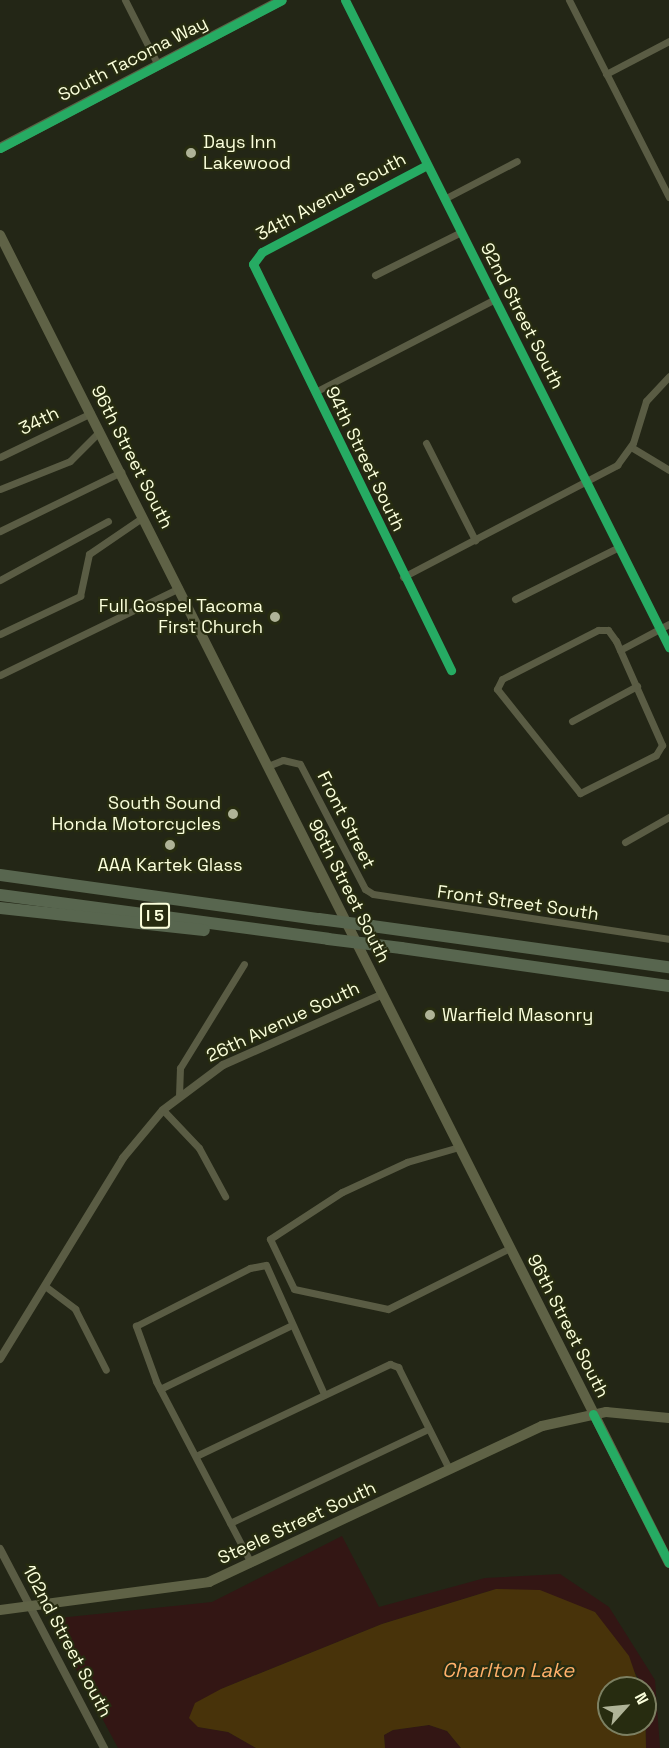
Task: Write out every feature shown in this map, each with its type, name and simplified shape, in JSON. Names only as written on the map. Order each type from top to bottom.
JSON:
[{"type":"highway","points":[[0,867],[169,896]]},
{"type":"highway","name":"I 5","points":[[0,875],[169,896],[669,967]]},
{"type":"highway","name":"I 5","points":[[0,895],[669,986]]},
{"type":"highway","points":[[0,908],[310,936]]},
{"type":"main road","name":"South Tacoma Way","points":[[0,148],[282,0]]},
{"type":"main road","name":"96th Street South","points":[[0,235],[669,1563]]},
{"type":"main road","name":"Steele Street South","points":[[0,1610],[183,1588],[251,1563],[542,1426],[593,1413],[669,1418]]},
{"type":"street","points":[[125,0],[158,65]]},
{"type":"street","name":"92nd Street South","points":[[345,0],[669,647]]},
{"type":"street","points":[[569,0],[669,197]]},
{"type":"street","points":[[606,74],[669,41]]},
{"type":"street","points":[[444,199],[517,161]]},
{"type":"street","name":"34th Avenue South","points":[[253,261],[428,165]]},
{"type":"street","points":[[375,275],[460,232]]},
{"type":"street","name":"94th Street South","points":[[253,261],[403,577],[451,670]]},
{"type":"street","points":[[315,392],[495,299]]},
{"type":"street","points":[[403,577],[617,465],[631,447],[646,401],[669,376]]},
{"type":"street","name":"34th","points":[[0,457],[91,413]]},
{"type":"street","points":[[0,489],[70,461],[100,431]]},
{"type":"street","points":[[426,443],[475,540]]},
{"type":"street","points":[[631,447],[669,470]]},
{"type":"street","points":[[0,531],[121,472]]},
{"type":"street","points":[[0,634],[80,596],[89,554],[144,517]]},
{"type":"street","points":[[0,580],[108,521]]},
{"type":"street","points":[[515,599],[620,548]]},
{"type":"street","points":[[0,675],[179,588]]},
{"type":"street","points":[[620,650],[669,624]]},
{"type":"street","points":[[598,630],[608,630],[637,686],[662,745],[656,755],[589,791],[577,791],[507,708],[497,686],[598,630]]},
{"type":"street","points":[[572,721],[637,686]]},
{"type":"street","name":"Front Street","points":[[268,766],[283,760],[300,764],[365,889]]},
{"type":"street","points":[[625,842],[669,817]]},
{"type":"street","name":"Front Street South","points":[[365,889],[392,901],[669,939]]},
{"type":"street","points":[[179,1096],[180,1068],[244,964]]},
{"type":"street","name":"26th Avenue South","points":[[0,1359],[123,1158],[163,1110],[223,1065],[383,994]]},
{"type":"street","points":[[163,1110],[199,1148],[225,1196]]},
{"type":"street","points":[[459,1147],[445,1153],[407,1162],[342,1192],[270,1239],[294,1289],[388,1309],[510,1248]]},
{"type":"street","points":[[251,1563],[160,1389],[136,1326],[264,1264],[286,1301],[290,1326],[324,1394]]},
{"type":"street","points":[[45,1286],[75,1309],[106,1370]]},
{"type":"street","points":[[160,1389],[290,1326]]},
{"type":"street","points":[[196,1456],[324,1394],[394,1364],[449,1469]]},
{"type":"street","points":[[230,1523],[428,1429]]},
{"type":"street","name":"102nd Street South","points":[[0,1549],[104,1748]]},
{"type":"shaded area","points":[[342,1536],[379,1607],[485,1578],[560,1574],[609,1607],[652,1676],[637,1676],[595,1612],[496,1589],[382,1624],[221,1689],[198,1727],[228,1732],[256,1748],[118,1748],[53,1626],[59,1618],[212,1602]]},
{"type":"shaded area","points":[[657,1707],[660,1748],[646,1748],[646,1736],[657,1736]]},
{"type":"shaded area","points":[[429,1725],[447,1731],[461,1748],[385,1748],[384,1735],[393,1730]]},
{"type":"water","name":"Charlton Lake","points":[[496,1589],[540,1590],[595,1612],[629,1656],[636,1676],[597,1676],[597,1736],[646,1736],[646,1748],[461,1748],[447,1731],[429,1725],[393,1730],[384,1735],[385,1748],[256,1748],[228,1732],[198,1727],[189,1718],[195,1703],[221,1689],[382,1624]]},
{"type":"cycle path","points":[[0,148],[282,0]]},
{"type":"cycle path","points":[[345,0],[669,647]]},
{"type":"cycle path","points":[[427,165],[262,252],[253,264],[451,670]]},
{"type":"cycle path","points":[[593,1414],[669,1563]]},
{"type":"place","name":"Days Inn Lakewood","points":[[191,153]]},
{"type":"place","name":"Full Gospel Tacoma First Church","points":[[275,617]]},
{"type":"place","name":"South Sound Honda Motorcycles","points":[[233,814]]},
{"type":"place","name":"AAA Kartek Glass","points":[[170,845]]},
{"type":"place","name":"Warfield Masonry","points":[[430,1015]]}]
